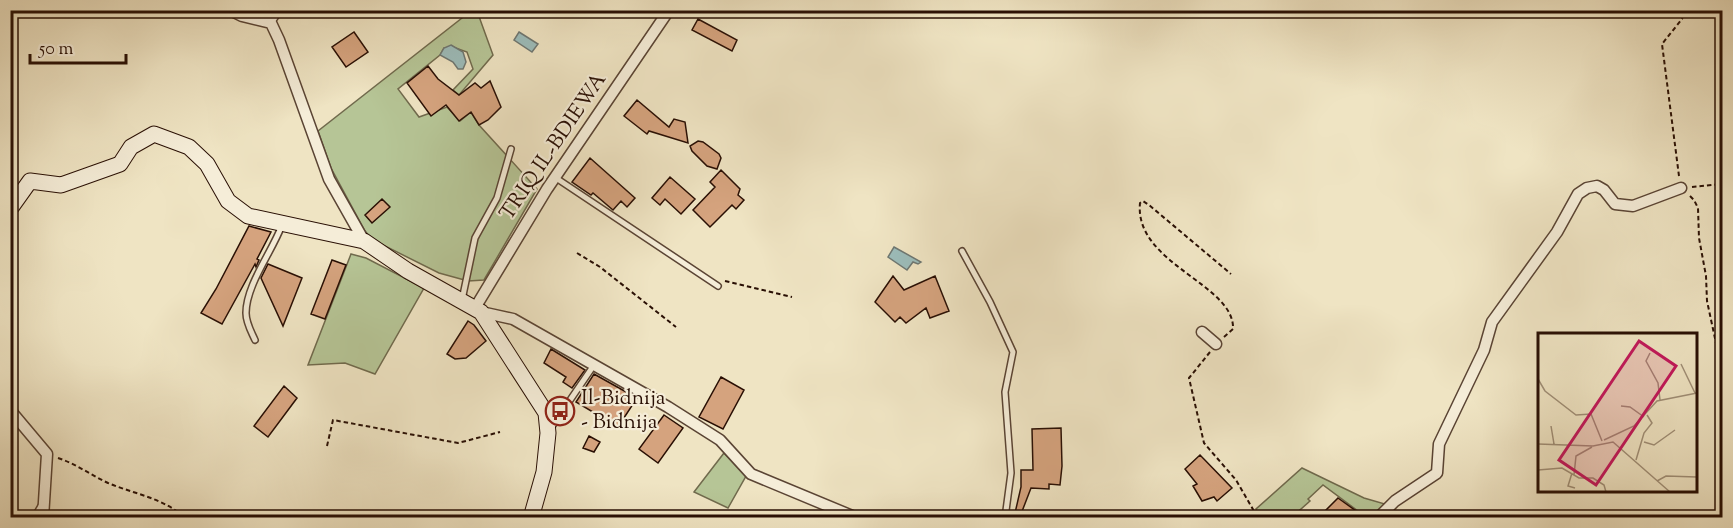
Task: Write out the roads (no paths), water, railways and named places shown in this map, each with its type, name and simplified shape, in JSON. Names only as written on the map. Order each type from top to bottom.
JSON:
[{"type":"street","points":[[230,10],[242,16],[271,23],[329,178],[364,241]]},
{"type":"street","name":"TRIQ IL-BDIEWA","points":[[473,307],[547,189],[669,10]]},
{"type":"street","points":[[10,209],[30,181],[61,185],[120,164],[131,147],[154,134],[189,147],[207,164],[228,201],[248,216],[364,241],[408,271],[473,307],[513,319],[668,407],[720,440],[751,474],[857,518]]},
{"type":"street","points":[[1378,518],[1395,501],[1437,473],[1440,444],[1484,350],[1492,322],[1557,232],[1578,194],[1587,188],[1597,186],[1604,190],[1615,204],[1633,206],[1681,188]]},
{"type":"street","points":[[473,307],[546,412],[548,433],[544,472],[531,518]]},
{"type":"street","points":[[1202,332],[1216,344]]},
{"type":"street","points":[[10,410],[47,454],[42,505],[43,518]]},
{"type":"lane","points":[[271,23],[279,10]]},
{"type":"lane","points":[[473,307],[475,238],[497,198],[511,149]]},
{"type":"lane","points":[[556,178],[718,286]]},
{"type":"lane","points":[[255,340],[248,325],[246,312],[249,298],[282,224]]},
{"type":"lane","points":[[962,251],[990,302],[1013,352],[1005,392],[1011,473],[1005,518]]},
{"type":"lane","points":[[548,433],[594,365]]},
{"type":"lane","points":[[34,518],[42,505]]},
{"type":"water","points":[[519,32],[538,44],[532,52],[514,40]]},
{"type":"water","points":[[451,45],[463,52],[466,62],[463,69],[458,69],[453,62],[440,55],[444,48]]},
{"type":"water","points":[[894,247],[921,262],[918,264],[913,262],[907,270],[888,257]]},
{"type":"place","name":"Il-Bidnija - Bidnija","points":[[560,411]]}]
